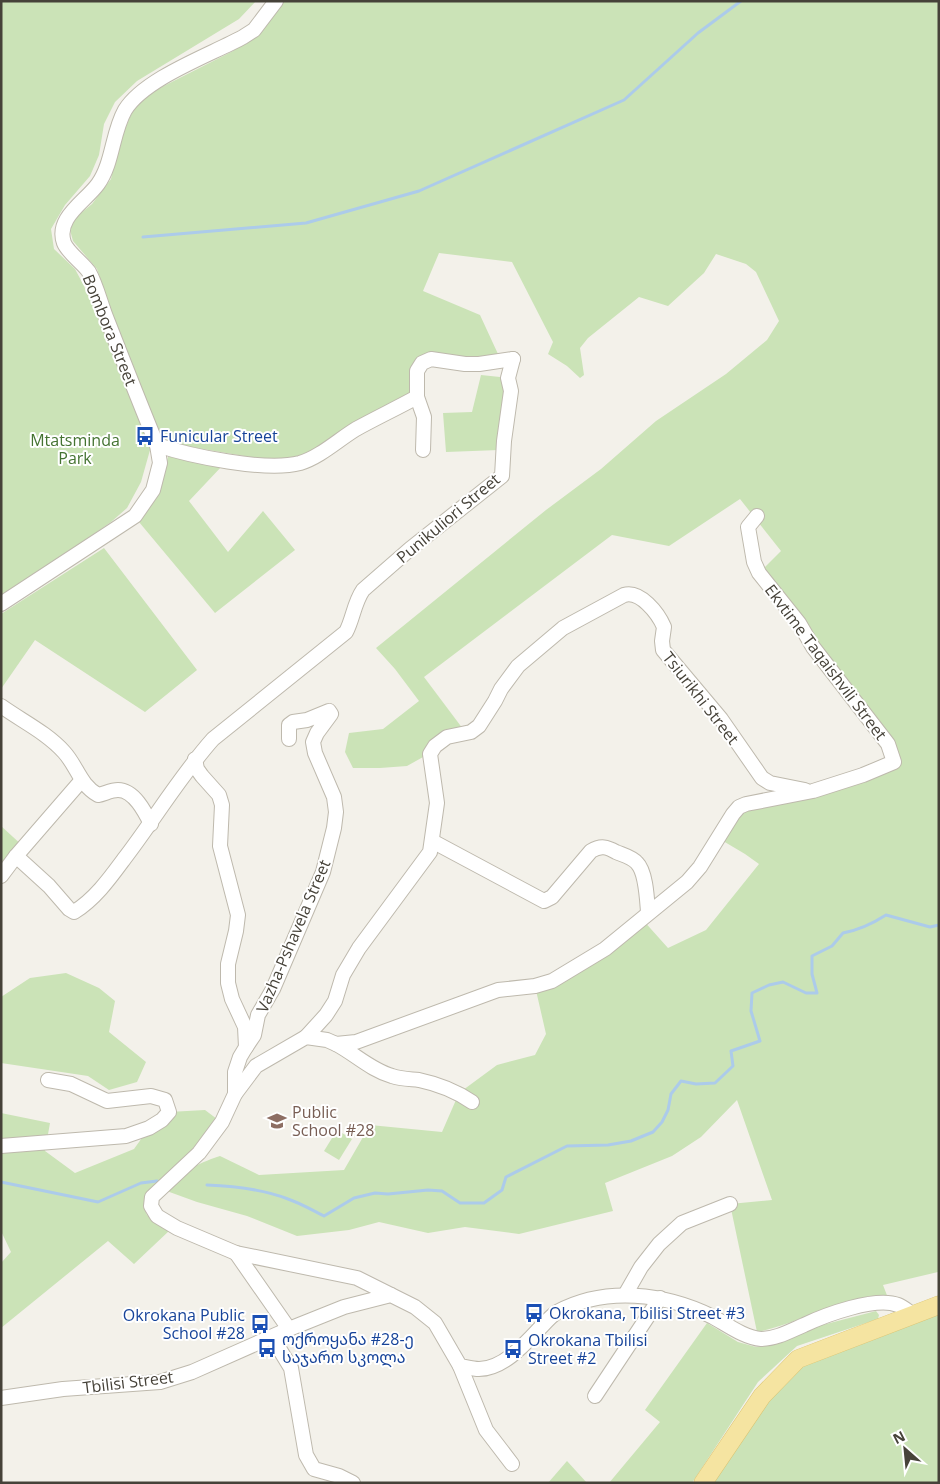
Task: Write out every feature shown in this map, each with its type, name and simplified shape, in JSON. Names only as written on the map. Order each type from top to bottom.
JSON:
[{"type":"main road","points":[[702,1483],[762,1396],[798,1359],[939,1305]]},
{"type":"street","name":"Bombora Street","points":[[1,604],[135,516],[153,490],[160,463],[156,445],[88,272],[64,244],[63,225],[100,181],[106,170],[115,136],[125,110],[135,98],[148,87],[174,72],[254,30],[276,1]]},
{"type":"street","name":"Punikuliori Street","points":[[16,856],[74,912],[98,893],[151,824],[196,759],[213,739],[346,632],[351,624],[358,598],[363,590],[410,549],[502,476],[504,441],[511,391],[508,378],[515,360],[480,364],[426,360],[417,371],[417,397]]},
{"type":"street","points":[[156,445],[182,453],[232,462],[284,466],[302,462],[417,397],[424,417],[423,450]]},
{"type":"street","name":"Ekvtime Taqaishvili Street","points":[[306,1038],[327,1040],[336,1044],[356,1042],[498,990],[535,986],[552,981],[605,948],[687,882],[700,867],[739,807],[813,791],[863,775],[894,762],[888,744],[813,648],[799,623],[759,573],[754,562],[748,527],[757,516]]},
{"type":"street","name":"Tsiurikhi Street","points":[[306,1038],[326,1015],[335,1001],[343,975],[359,948],[430,852],[437,803],[430,754],[435,746],[447,737],[471,732],[479,726],[501,689],[518,666],[563,628],[624,595],[630,593],[637,595],[653,610],[664,627],[663,650],[721,719],[762,778],[770,783],[813,791]]},
{"type":"street","points":[[1,706],[47,737],[65,753],[81,781],[98,795],[115,790],[127,792],[146,813],[151,824]]},
{"type":"street","name":"Vazha-Pshavela Street","points":[[246,1047],[254,1035],[258,1015],[273,988],[323,872],[334,828],[336,812],[334,797],[315,753],[313,742],[331,714],[329,711],[307,720],[293,722],[289,725],[289,740]]},
{"type":"street","points":[[196,759],[197,769],[219,795],[222,805],[220,846],[238,915],[228,964],[228,982],[232,999],[244,1027],[246,1047],[235,1072],[235,1094]]},
{"type":"street","points":[[1,876],[81,781]]},
{"type":"street","points":[[432,841],[544,901],[552,898],[591,851],[597,847],[606,847],[631,858],[638,864],[642,872],[648,912]]},
{"type":"street","points":[[306,1038],[256,1066],[235,1094],[222,1122],[199,1153],[152,1196],[151,1206],[157,1216],[177,1228],[236,1253],[357,1278],[415,1307],[435,1323],[460,1366],[486,1430],[512,1464]]},
{"type":"street","points":[[336,1044],[354,1054],[371,1067],[393,1076],[439,1086],[459,1093],[472,1102]]},
{"type":"street","points":[[1,1146],[126,1136],[149,1128],[162,1120],[169,1112],[165,1100],[150,1096],[107,1101],[71,1084],[48,1080]]},
{"type":"street","points":[[625,1295],[653,1252],[682,1223],[730,1204]]},
{"type":"street","points":[[236,1253],[289,1329]]},
{"type":"street","name":"Tbilisi Street","points":[[1,1398],[63,1389],[160,1382],[192,1372],[344,1307],[391,1295]]},
{"type":"street","points":[[460,1366],[480,1370],[502,1362],[516,1352],[555,1313],[593,1298],[625,1295],[676,1301],[712,1317],[736,1331],[759,1339],[776,1337],[828,1314],[882,1302],[899,1305],[914,1316]]},
{"type":"street","points":[[595,1396],[660,1298]]},
{"type":"street","points":[[272,1337],[291,1368],[306,1454],[314,1469],[338,1476],[353,1483]]},
{"type":"green space","name":"Mtatsminda Park","points":[[1,1],[256,1],[239,19],[137,81],[115,102],[104,124],[99,155],[90,176],[65,205],[51,229],[54,249],[75,269],[84,286],[143,419],[150,450],[141,482],[127,508],[111,522],[1,599]]},
{"type":"green space","points":[[282,1],[939,1],[939,1265],[938,1272],[883,1285],[888,1298],[841,1305],[757,1332],[730,1204],[772,1200],[737,1100],[701,1137],[672,1156],[605,1183],[613,1211],[519,1234],[465,1227],[428,1233],[379,1222],[349,1230],[297,1236],[247,1216],[197,1202],[164,1190],[189,1170],[203,1162],[220,1156],[259,1175],[344,1170],[370,1125],[442,1132],[459,1093],[497,1065],[535,1055],[546,1034],[535,986],[642,919],[668,948],[706,930],[759,864],[718,838],[733,814],[894,761],[759,573],[781,551],[740,499],[669,546],[612,535],[424,677],[466,733],[407,766],[353,768],[345,752],[349,733],[383,729],[419,701],[395,669],[376,648],[546,510],[601,469],[656,421],[726,374],[767,340],[779,321],[756,272],[746,264],[716,254],[704,273],[668,306],[639,297],[588,338],[580,348],[584,375],[580,378],[567,366],[548,354],[553,342],[512,262],[439,253],[423,291],[480,315],[498,354],[476,358],[441,354],[422,356],[413,394],[297,459],[279,462],[161,442],[145,396],[123,346],[97,269],[73,241],[70,230],[75,218],[92,204],[111,179],[117,148],[133,110],[146,95],[233,51],[253,37]]},
{"type":"green space","points":[[481,375],[500,377],[506,393],[499,450],[446,452],[443,413],[472,412]]},
{"type":"green space","points":[[169,453],[223,465],[189,501],[228,552],[263,511],[295,550],[215,613],[139,522],[159,494]]},
{"type":"green space","points":[[104,548],[197,670],[145,712],[35,640],[1,689],[1,614]]},
{"type":"green space","points":[[1,826],[24,847],[1,876]]},
{"type":"green space","points":[[66,973],[99,988],[115,1001],[109,1032],[146,1062],[137,1082],[109,1090],[88,1076],[1,1063],[1,997],[30,978]]},
{"type":"green space","points":[[205,1110],[217,1119],[185,1158],[151,1191],[143,1206],[147,1215],[170,1230],[134,1264],[108,1241],[1,1328],[1,1263],[11,1252],[1,1231],[1,1113],[50,1123],[45,1151],[75,1173],[134,1149],[149,1128],[169,1112]]},
{"type":"green space","points":[[337,1130],[352,1139],[339,1160],[324,1151]]},
{"type":"green space","points":[[876,1311],[879,1315],[878,1319],[797,1346],[758,1382],[692,1483],[609,1483],[660,1422],[645,1410],[707,1323],[738,1342],[756,1347],[772,1345],[807,1329]]},
{"type":"green space","points":[[939,1312],[939,1483],[708,1483],[791,1371]]},
{"type":"green space","points":[[567,1461],[587,1483],[548,1483]]},
{"type":"waterway","points":[[143,237],[306,223],[419,191],[624,100],[698,33],[741,1]]},
{"type":"waterway","points":[[207,1185],[258,1190],[297,1202],[324,1216],[354,1198],[375,1193],[442,1191],[460,1203],[484,1203],[502,1190],[506,1177],[567,1146],[608,1145],[631,1141],[653,1132],[662,1122],[668,1110],[671,1094],[681,1081],[696,1084],[715,1083],[733,1066],[731,1051],[760,1041],[751,1011],[752,993],[769,985],[783,982],[806,993],[817,993],[812,974],[812,956],[832,946],[843,933],[865,926],[886,915],[930,927],[939,925]]},
{"type":"waterway","points":[[1,1182],[98,1202],[141,1183],[157,1181]]},
{"type":"place","name":"Funicular Street","points":[[145,436]]},
{"type":"place","name":"Public School #28","points":[[277,1121]]},
{"type":"place","name":"Okrokana, Tbilisi Street #3","points":[[534,1313]]},
{"type":"place","name":"Okrokana Public School #28","points":[[260,1324]]},
{"type":"place","name":"ოქროყანა #28-ე საჯარო სკოლა","points":[[267,1348]]},
{"type":"place","name":"Okrokana Tbilisi Street #2","points":[[513,1349]]}]
